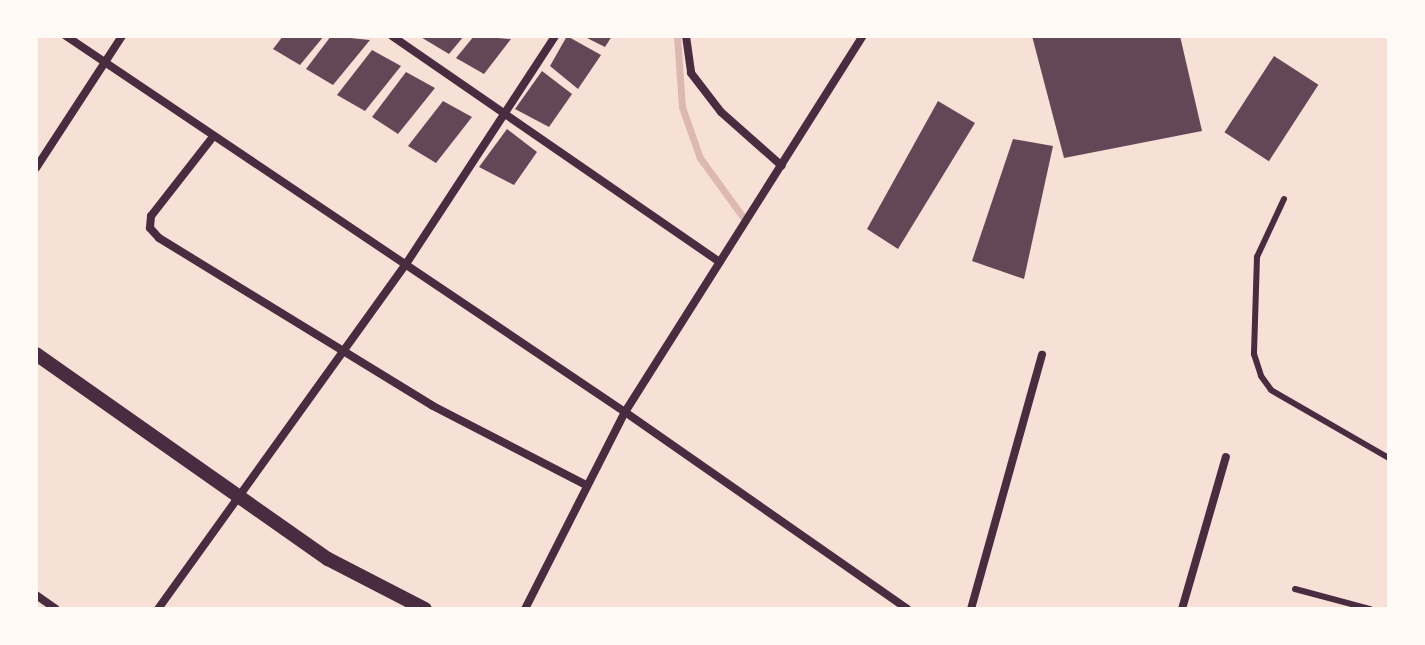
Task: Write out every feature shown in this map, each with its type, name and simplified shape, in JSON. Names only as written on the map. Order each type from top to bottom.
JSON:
[{"type":"street","points":[[66,36],[212,138],[625,412],[907,609]]},
{"type":"street","points":[[36,168],[122,36]]},
{"type":"street","points":[[392,36],[720,262]]},
{"type":"street","points":[[158,609],[406,264],[555,36]]},
{"type":"street","points":[[686,36],[691,73],[721,112],[782,166]]},
{"type":"street","points":[[525,609],[625,412],[863,36]]},
{"type":"street","points":[[212,138],[151,216],[150,228],[341,353],[523,456],[586,485]]},
{"type":"street","points":[[36,354],[328,559],[425,609]]},
{"type":"street","points":[[971,609],[1042,355]]},
{"type":"street","points":[[1182,609],[1226,457]]},
{"type":"street","points":[[36,595],[56,609]]},
{"type":"lane","points":[[1284,199],[1257,257],[1254,354],[1261,376],[1271,390],[1389,458]]},
{"type":"lane","points":[[1295,589],[1370,609]]},
{"type":"building","points":[[283,36],[324,36],[300,65],[273,49]]},
{"type":"building","points":[[331,36],[370,40],[333,85],[306,69]]},
{"type":"building","points":[[419,36],[464,36],[449,54]]},
{"type":"building","points":[[474,36],[511,39],[484,74],[456,58]]},
{"type":"building","points":[[567,36],[601,55],[578,89],[550,66]]},
{"type":"building","points":[[583,36],[612,36],[605,47]]},
{"type":"building","points":[[1032,36],[1180,36],[1202,131],[1064,158]]},
{"type":"building","points":[[372,50],[401,66],[365,111],[337,95]]},
{"type":"building","points":[[1274,56],[1318,85],[1269,161],[1224,132]]},
{"type":"building","points":[[542,71],[572,94],[549,127],[515,109]]},
{"type":"building","points":[[406,72],[435,88],[398,134],[372,117]]},
{"type":"building","points":[[443,101],[472,117],[436,163],[408,146]]},
{"type":"building","points":[[938,101],[975,123],[898,249],[867,229]]},
{"type":"building","points":[[507,129],[537,152],[514,185],[479,167]]},
{"type":"building","points":[[1013,139],[1053,146],[1024,279],[972,261]]},
{"type":"waterway","points":[[677,36],[682,107],[700,158],[743,217]]}]
